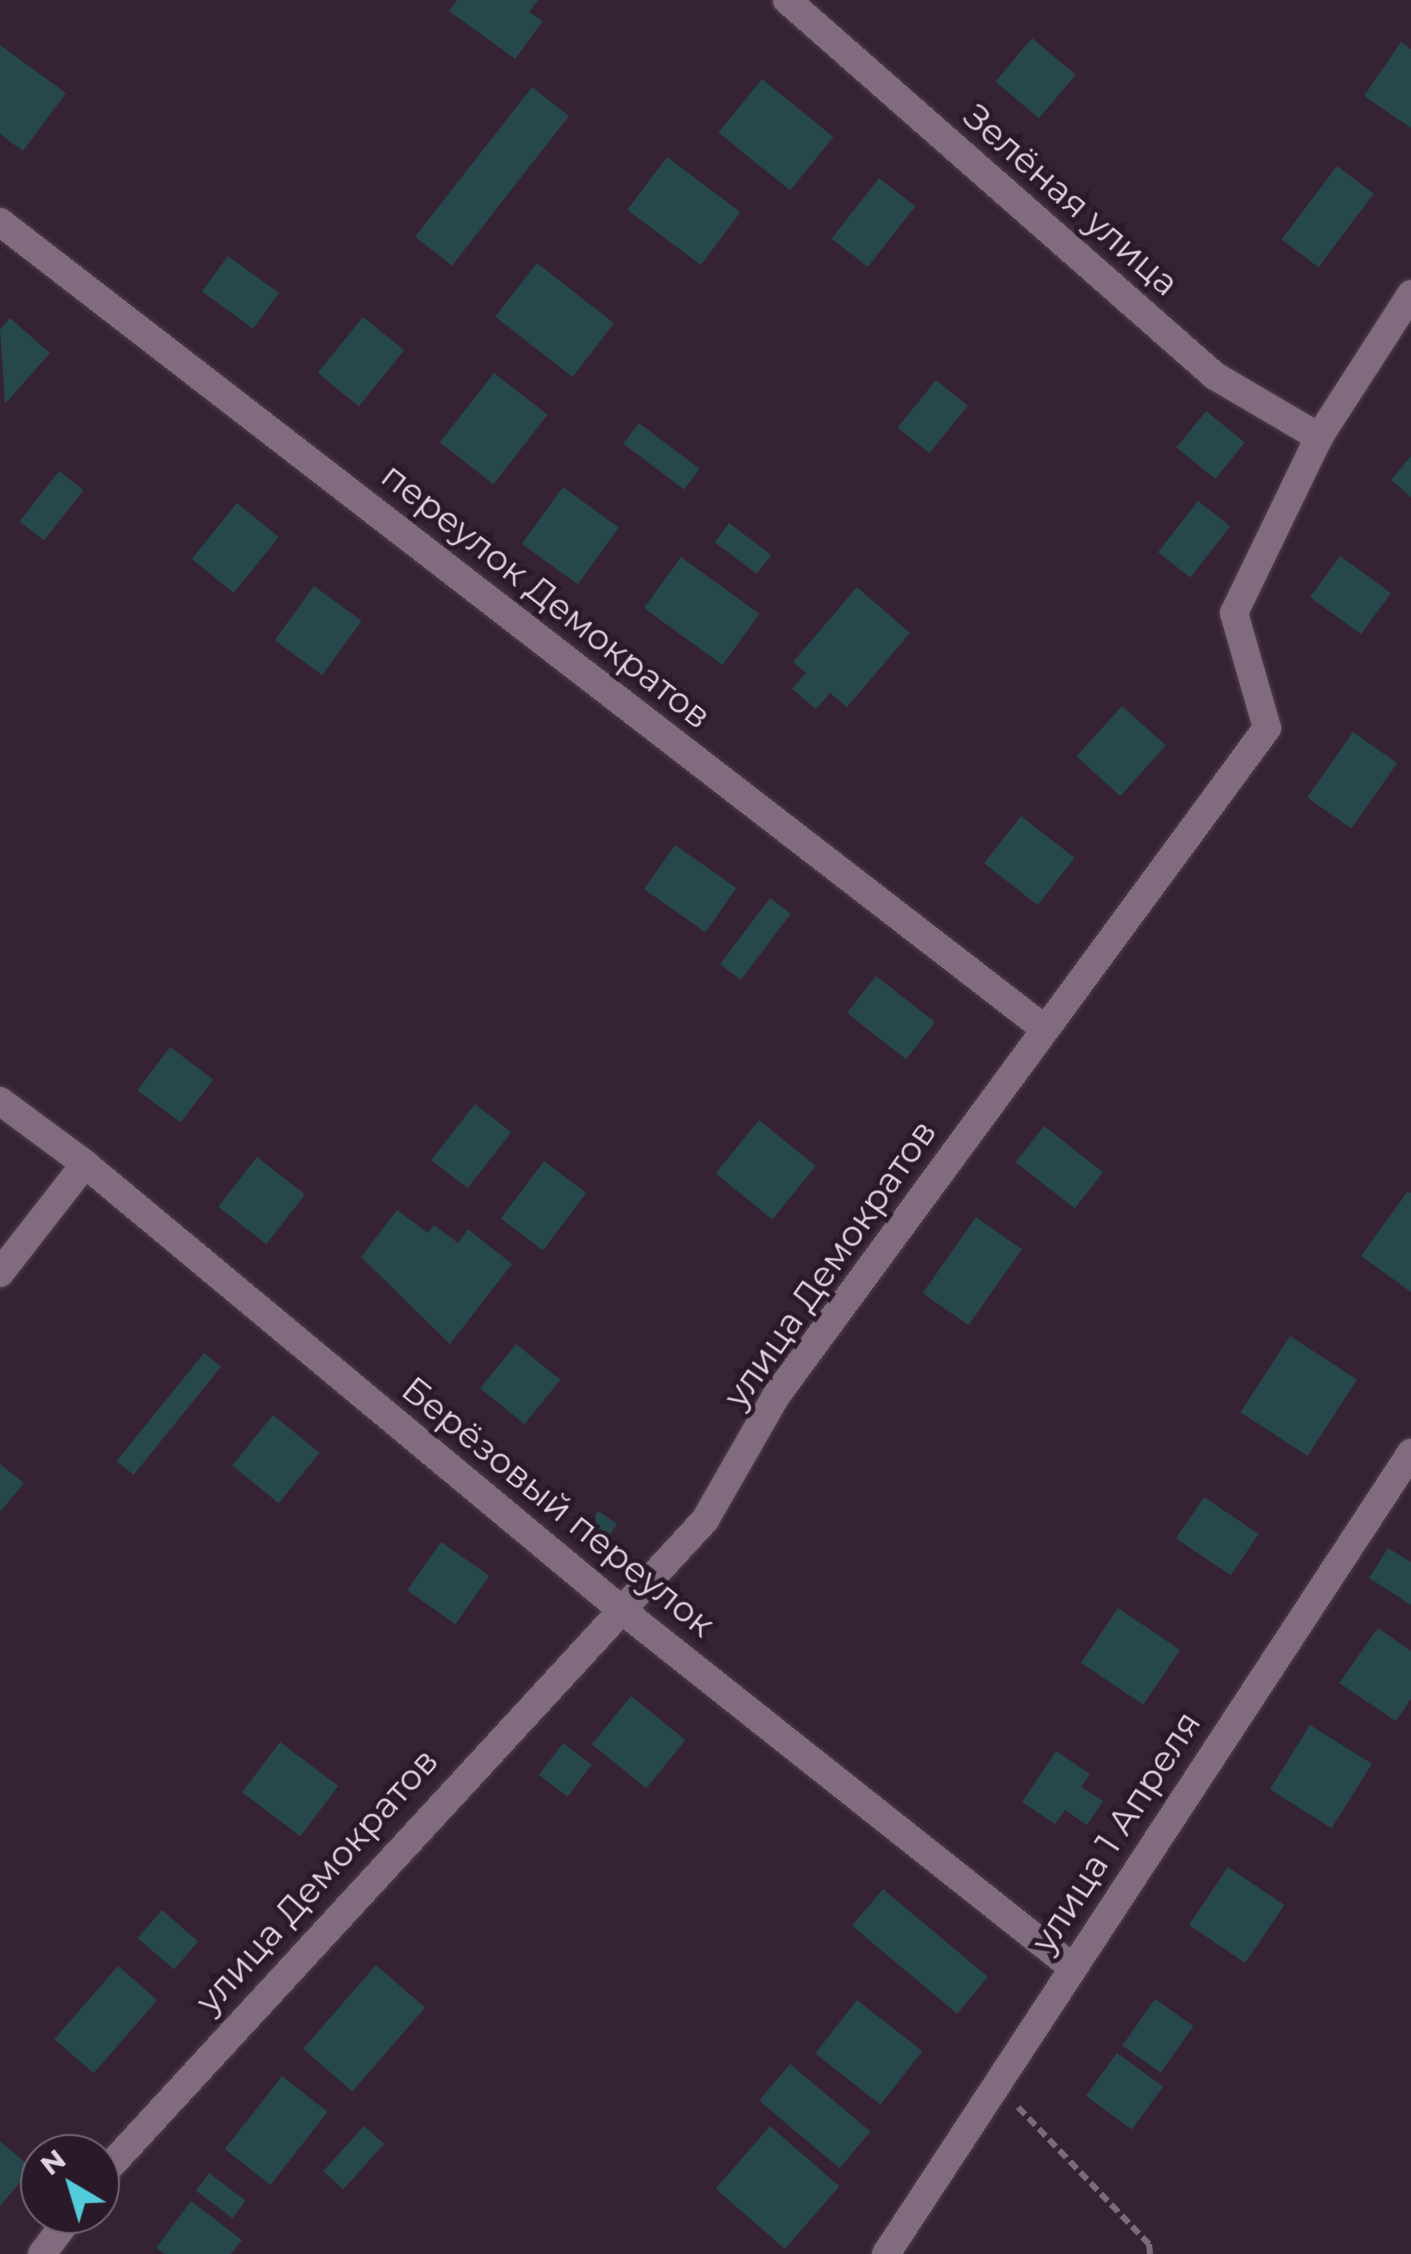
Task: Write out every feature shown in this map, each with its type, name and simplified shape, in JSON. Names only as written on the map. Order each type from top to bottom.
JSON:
[{"type":"street","name":"Зелёная улица","points":[[787,0],[1215,376],[1319,438]]},
{"type":"street","name":"переулок Демократов","points":[[0,222],[1046,1029]]},
{"type":"street","name":"улица Демократов","points":[[120,2156],[618,1607],[705,1520],[776,1396],[1266,728],[1234,613],[1319,438],[1411,294]]},
{"type":"street","name":"Берёзовый переулок","points":[[0,1101],[86,1164],[618,1607],[1072,1967]]},
{"type":"street","points":[[0,1273],[86,1164]]},
{"type":"street","name":"улица 1 Апреля","points":[[886,2254],[1411,1454]]},
{"type":"path","points":[[996,2084],[1149,2244],[1150,2254]]},
{"type":"building","points":[[457,0],[538,0],[529,12],[543,21],[515,59],[449,11]]},
{"type":"building","points":[[1032,38],[1076,75],[1039,118],[995,82]]},
{"type":"building","points":[[1401,42],[1411,49],[1411,128],[1364,96]]},
{"type":"building","points":[[0,45],[66,93],[23,151],[0,134]]},
{"type":"building","points":[[762,79],[833,137],[790,191],[719,133]]},
{"type":"building","points":[[532,87],[569,116],[452,266],[415,237]]},
{"type":"building","points":[[667,157],[740,212],[701,265],[627,210]]},
{"type":"building","points":[[1337,166],[1374,194],[1318,267],[1282,239]]},
{"type":"building","points":[[879,178],[915,206],[868,267],[832,239]]},
{"type":"building","points":[[228,256],[279,293],[253,329],[202,292]]},
{"type":"building","points":[[537,263],[614,323],[572,377],[495,317]]},
{"type":"building","points":[[363,317],[404,350],[359,406],[318,373]]},
{"type":"building","points":[[10,318],[50,353],[5,404],[0,329]]},
{"type":"building","points":[[494,373],[548,415],[493,484],[440,442]]},
{"type":"building","points":[[936,380],[968,406],[929,453],[898,427]]},
{"type":"building","points":[[1206,411],[1245,442],[1215,479],[1176,448]]},
{"type":"building","points":[[639,423],[700,469],[684,490],[623,444]]},
{"type":"building","points":[[1411,456],[1411,497],[1391,480]]},
{"type":"building","points":[[59,471],[83,490],[44,541],[20,521]]},
{"type":"building","points":[[563,487],[619,528],[578,584],[522,544]]},
{"type":"building","points":[[1198,501],[1230,526],[1190,577],[1158,552]]},
{"type":"building","points":[[237,503],[279,537],[234,593],[192,559]]},
{"type":"building","points":[[729,523],[771,555],[757,574],[715,542]]},
{"type":"building","points":[[1340,556],[1391,593],[1361,634],[1310,597]]},
{"type":"building","points":[[681,557],[759,614],[722,665],[644,608]]},
{"type":"building","points":[[314,586],[362,621],[322,675],[275,640]]},
{"type":"building","points":[[857,587],[910,633],[847,707],[830,693],[816,709],[792,689],[806,673],[793,662]]},
{"type":"building","points":[[1122,706],[1166,745],[1120,796],[1076,757]]},
{"type":"building","points":[[1353,732],[1397,763],[1351,829],[1307,798]]},
{"type":"building","points":[[1021,816],[1075,858],[1038,905],[984,863]]},
{"type":"building","points":[[675,845],[736,888],[705,932],[644,889]]},
{"type":"building","points":[[770,898],[791,914],[741,980],[720,964]]},
{"type":"building","points":[[876,976],[935,1022],[906,1059],[847,1013]]},
{"type":"building","points":[[170,1047],[213,1079],[181,1123],[138,1090]]},
{"type":"building","points":[[475,1104],[511,1132],[468,1188],[431,1160]]},
{"type":"building","points":[[759,1120],[816,1166],[772,1220],[716,1174]]},
{"type":"building","points":[[1044,1126],[1103,1172],[1075,1208],[1016,1162]]},
{"type":"building","points":[[257,1157],[305,1195],[266,1244],[218,1207]]},
{"type":"building","points":[[544,1161],[586,1193],[543,1250],[501,1219]]},
{"type":"building","points":[[1408,1191],[1411,1193],[1411,1292],[1361,1256]]},
{"type":"building","points":[[397,1210],[428,1233],[434,1225],[458,1243],[468,1229],[512,1264],[450,1344],[361,1257]]},
{"type":"building","points":[[976,1217],[1022,1249],[969,1325],[923,1293]]},
{"type":"building","points":[[1290,1336],[1357,1380],[1308,1456],[1240,1412]]},
{"type":"building","points":[[516,1344],[560,1380],[524,1424],[480,1388]]},
{"type":"building","points":[[204,1353],[221,1367],[134,1475],[117,1461]]},
{"type":"building","points":[[273,1415],[320,1453],[279,1503],[232,1466]]},
{"type":"building","points":[[0,1464],[24,1483],[0,1512]]},
{"type":"building","points":[[1204,1497],[1259,1534],[1231,1575],[1176,1538]]},
{"type":"building","points":[[598,1511],[617,1524],[608,1538],[588,1525]]},
{"type":"building","points":[[441,1542],[489,1576],[455,1624],[407,1590]]},
{"type":"building","points":[[1388,1548],[1411,1562],[1411,1605],[1369,1578]]},
{"type":"building","points":[[1118,1608],[1180,1650],[1143,1705],[1081,1663]]},
{"type":"building","points":[[1378,1628],[1411,1651],[1411,1699],[1396,1721],[1339,1683]]},
{"type":"building","points":[[631,1696],[685,1740],[646,1788],[592,1744]]},
{"type":"building","points":[[1310,1725],[1372,1764],[1332,1828],[1270,1789]]},
{"type":"building","points":[[280,1742],[338,1786],[300,1836],[242,1792]]},
{"type":"building","points":[[563,1743],[592,1765],[568,1797],[539,1775]]},
{"type":"building","points":[[1056,1751],[1090,1774],[1081,1787],[1103,1801],[1087,1825],[1065,1810],[1055,1824],[1022,1802]]},
{"type":"building","points":[[1228,1867],[1284,1905],[1245,1963],[1189,1925]]},
{"type":"building","points":[[883,1889],[988,1977],[957,2014],[852,1926]]},
{"type":"building","points":[[162,1910],[198,1941],[174,1969],[138,1938]]},
{"type":"building","points":[[376,1965],[425,2008],[352,2091],[303,2049]]},
{"type":"building","points":[[118,1966],[157,2000],[94,2073],[54,2039]]},
{"type":"building","points":[[1155,1999],[1194,2026],[1161,2073],[1122,2046]]},
{"type":"building","points":[[857,2000],[922,2051],[881,2105],[815,2054]]},
{"type":"building","points":[[1117,2053],[1163,2087],[1132,2129],[1086,2096]]},
{"type":"building","points":[[790,2064],[870,2131],[840,2168],[759,2101]]},
{"type":"building","points":[[282,2076],[328,2112],[270,2185],[225,2149]]},
{"type":"building","points":[[364,2126],[384,2144],[343,2189],[323,2171]]},
{"type":"building","points":[[770,2126],[839,2186],[785,2249],[716,2189]]},
{"type":"building","points":[[0,2141],[20,2158],[20,2182],[0,2206]]},
{"type":"building","points":[[209,2173],[246,2201],[232,2218],[196,2191]]},
{"type":"building","points":[[191,2201],[242,2240],[231,2254],[165,2254],[156,2248]]}]
